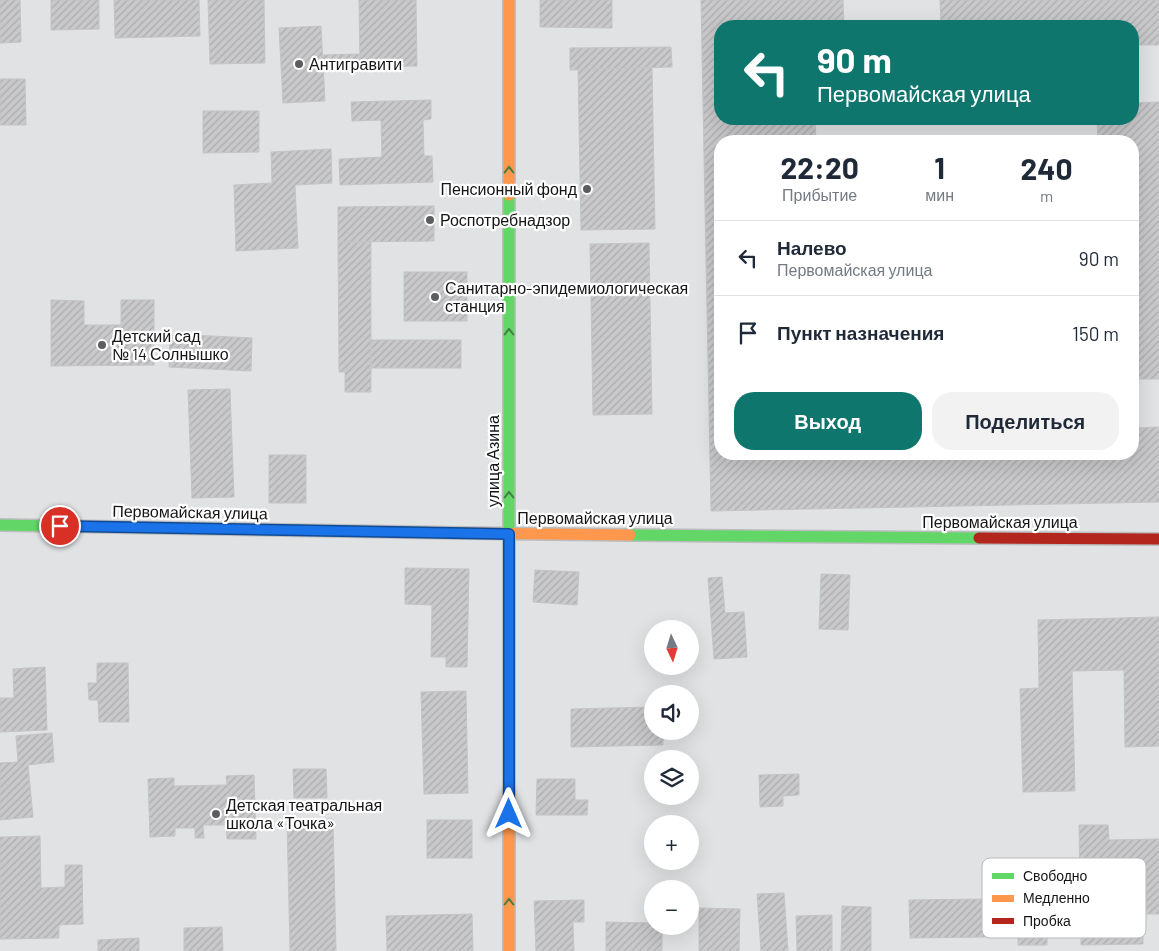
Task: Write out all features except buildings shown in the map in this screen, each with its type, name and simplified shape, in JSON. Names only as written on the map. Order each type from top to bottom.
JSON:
[{"type":"street","name":"улица Азина","points":[[509,0],[510,951]]},
{"type":"street","name":"Первомайская улица","points":[[0,525],[509,534],[1159,539]]},
{"type":"traffic: fast","points":[[509,195],[509,751]]},
{"type":"traffic: fast","points":[[0,525],[461,533]]},
{"type":"traffic: fast","points":[[630,535],[979,538]]},
{"type":"traffic: slow","points":[[509,0],[509,195]]},
{"type":"traffic: slow","points":[[461,533],[630,535]]},
{"type":"traffic: slow","points":[[509,751],[509,951]]},
{"type":"traffic: jam","points":[[979,538],[1159,539]]},
{"type":"place","name":"Антигравити","points":[[299,64]]},
{"type":"place","name":"Пенсионный фонд","points":[[587,189]]},
{"type":"place","name":"Роспотребнадзор","points":[[430,220]]},
{"type":"place","name":"Санитарно-эпидемиологическая станция","points":[[435,297]]},
{"type":"place","name":"Детский сад № 14 Солнышко","points":[[102,345]]},
{"type":"place","name":"Детская театральная школа «Точка»","points":[[216,814]]},
{"type":"route","points":[[60,526],[509,534],[509,814]]}]
